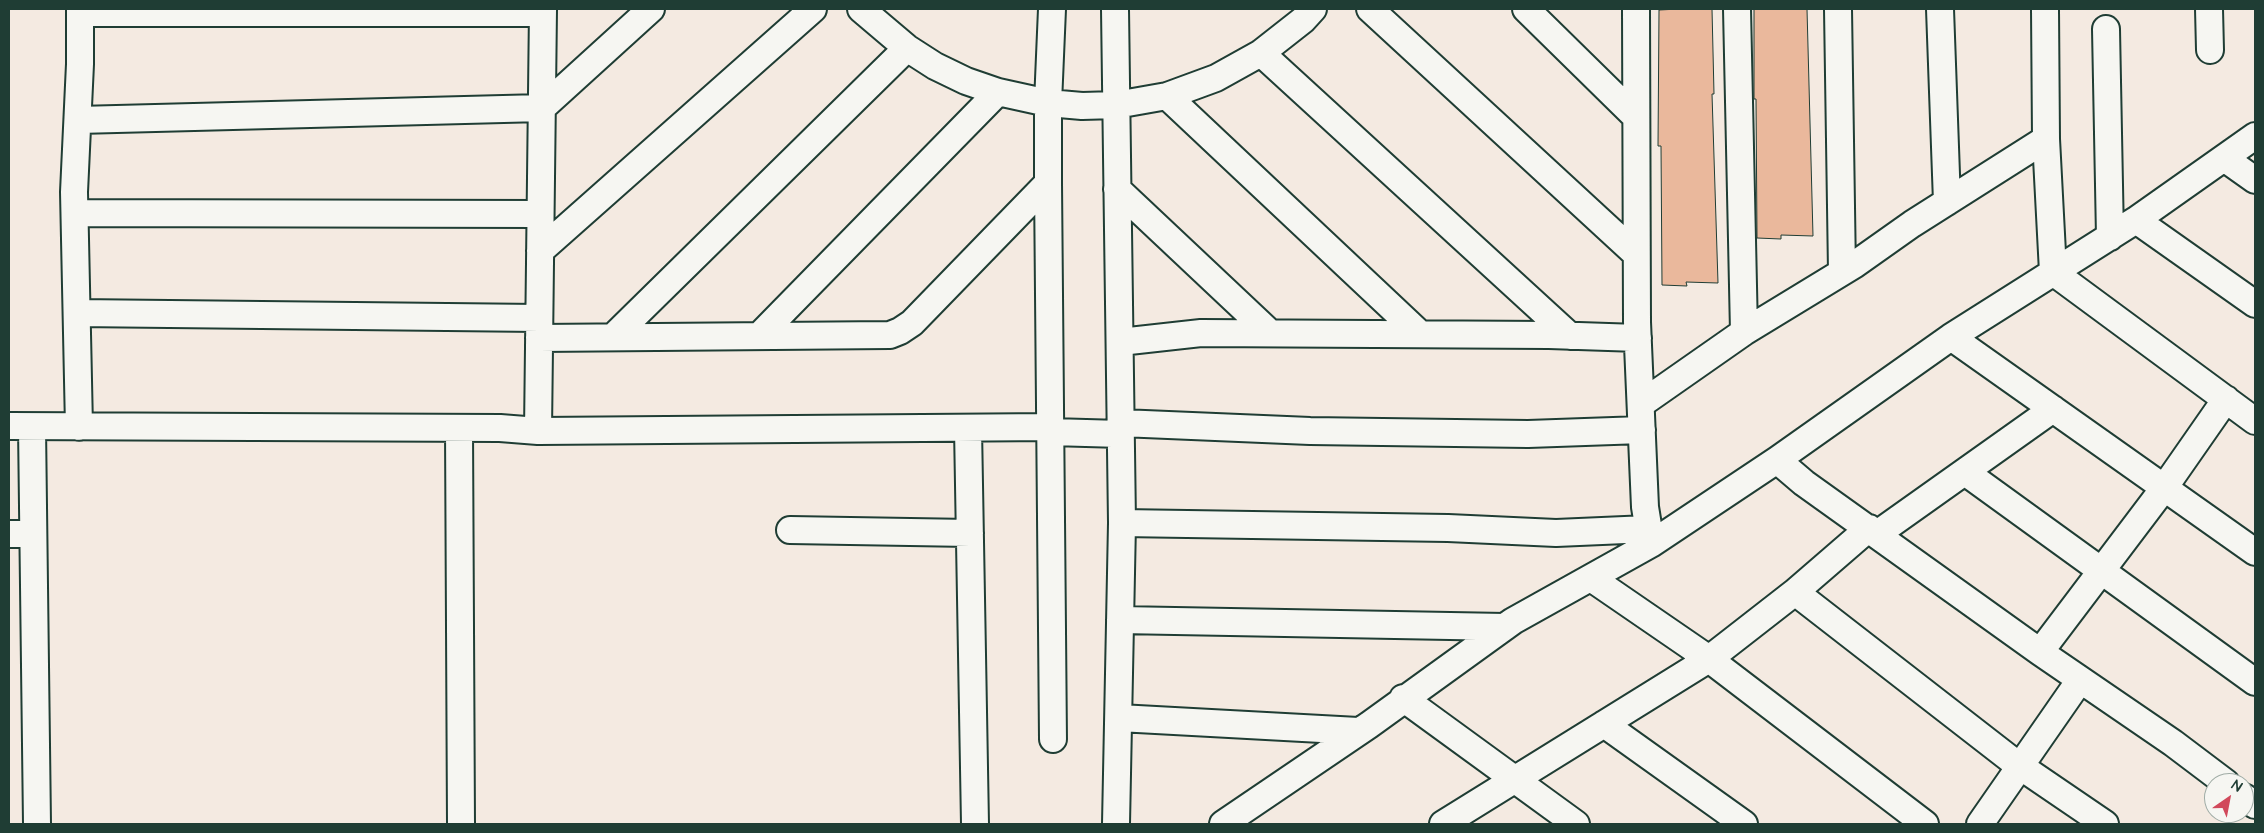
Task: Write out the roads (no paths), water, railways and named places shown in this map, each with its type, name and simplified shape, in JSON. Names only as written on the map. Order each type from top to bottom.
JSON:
[{"type":"street","points":[[78,120],[542,108],[651,9]]},
{"type":"street","points":[[540,251],[814,9]]},
{"type":"street","points":[[862,9],[907,48],[936,66],[966,81],[998,92],[1048,103],[1082,106],[1116,104],[1167,96],[1216,78],[1261,53],[1303,20],[1313,9]]},
{"type":"street","points":[[1052,9],[1048,103],[1048,183],[1053,740]]},
{"type":"street","points":[[1115,9],[1122,523],[1116,824]]},
{"type":"street","points":[[1370,9],[1636,254]]},
{"type":"street","points":[[1526,9],[1636,117]]},
{"type":"street","points":[[1636,9],[1638,338],[1645,507],[1650,536]]},
{"type":"street","points":[[1737,9],[1744,332]]},
{"type":"street","points":[[1838,9],[1842,272]]},
{"type":"street","points":[[1940,9],[1947,202]]},
{"type":"street","points":[[2046,9],[2046,139],[2053,272]]},
{"type":"street","points":[[2209,9],[2210,50]]},
{"type":"street","points":[[79,427],[75,213],[80,11],[543,11],[538,431]]},
{"type":"street","points":[[2106,29],[2110,237]]},
{"type":"street","points":[[613,337],[907,48]]},
{"type":"street","points":[[1261,53],[1570,336]]},
{"type":"street","points":[[759,336],[998,92]]},
{"type":"street","points":[[1167,96],[1420,334]]},
{"type":"street","points":[[1223,824],[1358,732],[1403,698],[1505,627],[1591,578],[1650,536],[1777,460],[1951,337],[2136,220],[2255,136]]},
{"type":"street","points":[[1641,404],[1744,332],[1842,272],[2046,139]]},
{"type":"street","points":[[2224,158],[2255,180]]},
{"type":"street","points":[[77,313],[539,328],[613,337],[890,335],[900,332],[912,323],[1048,183]]},
{"type":"street","points":[[1117,189],[1270,333]]},
{"type":"street","points":[[75,213],[540,214]]},
{"type":"street","points":[[2136,220],[2255,304]]},
{"type":"street","points":[[2053,272],[2255,421]]},
{"type":"street","points":[[1120,342],[1201,333],[1420,334],[1638,338]]},
{"type":"street","points":[[1951,337],[2255,552]]},
{"type":"street","points":[[2040,652],[2164,488],[2226,399]]},
{"type":"street","points":[[1443,824],[1709,659],[1873,531],[1965,472],[2053,409]]},
{"type":"street","points":[[37,824],[21,534],[20,426],[459,428],[538,431],[968,428],[1051,430],[1121,428],[1528,434],[1642,430]]},
{"type":"street","points":[[459,428],[461,824]]},
{"type":"street","points":[[968,428],[975,824]]},
{"type":"street","points":[[1777,460],[1804,483],[2213,773]]},
{"type":"street","points":[[1965,472],[2255,682]]},
{"type":"street","points":[[1122,523],[1448,528],[1650,536]]},
{"type":"street","points":[[790,530],[970,533]]},
{"type":"street","points":[[1591,578],[1709,659],[1925,824]]},
{"type":"street","points":[[1795,592],[2020,767],[2105,824]]},
{"type":"street","points":[[1120,620],[1505,627]]},
{"type":"street","points":[[1980,824],[2080,680]]},
{"type":"street","points":[[1403,698],[1576,824]]},
{"type":"street","points":[[1119,718],[1358,732]]},
{"type":"street","points":[[1604,724],[1744,824]]}]
